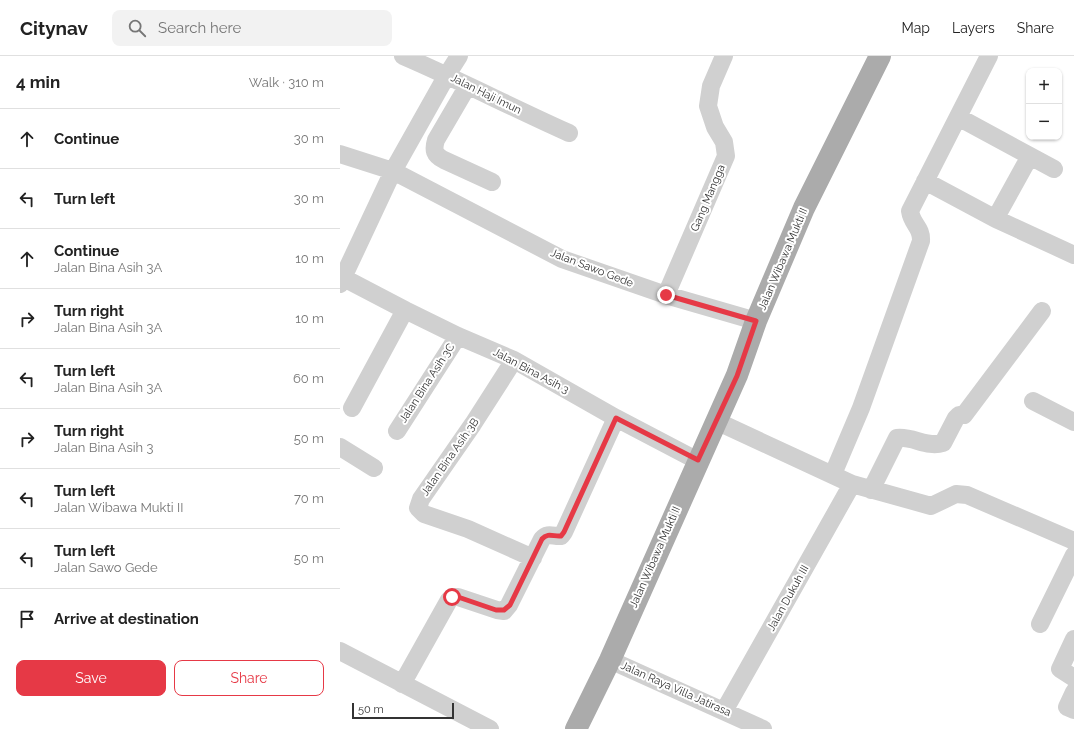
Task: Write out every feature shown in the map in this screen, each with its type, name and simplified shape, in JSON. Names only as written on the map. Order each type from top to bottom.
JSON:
[{"type":"main road","name":"Jalan Wibawa Mukti II","points":[[576,729],[610,660],[698,460],[737,376],[756,321],[804,208],[880,56]]},
{"type":"street","name":"Jalan Haji Imun","points":[[402,56],[447,75],[468,87],[569,133]]},
{"type":"street","points":[[341,279],[393,171],[459,56]]},
{"type":"street","name":"Gang Mangga","points":[[666,295],[726,156],[724,142],[715,127],[708,106],[711,86],[724,56]]},
{"type":"street","points":[[833,474],[862,408],[921,241],[920,230],[911,219],[910,211],[930,180],[961,118],[989,56]]},
{"type":"street","points":[[468,87],[436,140],[434,152],[438,157],[492,182]]},
{"type":"street","points":[[961,118],[1054,169]]},
{"type":"street","name":"Jalan Sawo Gede","points":[[340,154],[393,171],[562,259],[666,295],[756,321]]},
{"type":"street","points":[[999,212],[1030,156]]},
{"type":"street","points":[[930,180],[996,219],[1074,255]]},
{"type":"street","name":"Jalan Bina Asih 3","points":[[341,279],[458,336],[514,360],[616,418],[698,460]]},
{"type":"street","points":[[352,408],[405,310]]},
{"type":"street","points":[[871,490],[897,438],[903,437],[936,445],[943,443],[956,418],[959,415],[964,415],[1042,311]]},
{"type":"street","name":"Jalan Bina Asih 3C","points":[[397,431],[458,336]]},
{"type":"street","name":"Jalan Bina Asih 3B","points":[[514,360],[473,424],[421,499],[418,508],[424,514],[468,529],[534,558]]},
{"type":"street","points":[[1033,401],[1074,422]]},
{"type":"street","points":[[402,684],[452,597],[458,597],[496,610],[504,610],[510,605],[545,536],[561,536],[564,532],[616,418]]},
{"type":"street","points":[[716,421],[852,484],[931,506],[956,494],[967,495],[1074,541]]},
{"type":"street","points":[[340,447],[374,468]]},
{"type":"street","name":"Jalan Dukuh III","points":[[733,720],[852,484]]},
{"type":"street","points":[[1040,624],[1074,555]]},
{"type":"street","points":[[1074,640],[1060,669],[1074,678]]},
{"type":"street","points":[[340,651],[490,729]]},
{"type":"street","name":"Jalan Raya Villa Jatirasa","points":[[610,660],[733,720],[763,729]]},
{"type":"street","points":[[1074,692],[1067,706],[1074,710]]},
{"type":"route","points":[[452,597],[458,597],[496,610],[504,610],[510,605],[542,539],[549,535],[561,536],[564,532],[616,418],[698,460],[737,376],[756,321],[666,295]]}]
